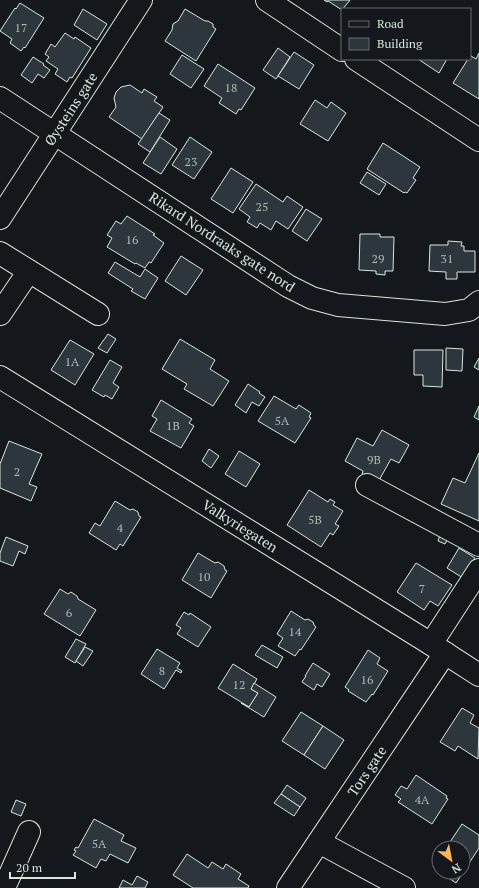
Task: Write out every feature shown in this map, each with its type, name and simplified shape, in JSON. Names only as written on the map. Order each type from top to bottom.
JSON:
[{"type":"street","name":"Øysteins gate","points":[[0,218],[141,0]]},
{"type":"street","points":[[267,0],[341,49]]},
{"type":"street","points":[[358,60],[479,140]]},
{"type":"street","name":"Rikard Nordraaks gate nord","points":[[0,98],[288,286],[312,298],[338,305],[445,314],[474,306]]},
{"type":"street","points":[[0,253],[98,314]]},
{"type":"street","points":[[0,314],[29,271]]},
{"type":"street","name":"Valkyriegaten","points":[[0,377],[438,648],[479,675]]},
{"type":"street","points":[[367,485],[479,545]]},
{"type":"street","name":"Tors gate","points":[[288,888],[319,842],[438,648],[479,570]]},
{"type":"street","points":[[4,888],[29,832]]},
{"type":"street","points":[[319,842],[404,888]]},
{"type":"building","points":[[324,0],[350,0],[341,9],[328,1],[327,2]]},
{"type":"building","points":[[20,3],[44,18],[25,48],[24,47],[21,51],[10,43],[12,39],[0,31]]},
{"type":"building","points":[[83,9],[107,24],[97,40],[74,25]]},
{"type":"building","points":[[185,9],[213,24],[213,27],[216,29],[196,61],[165,41],[172,30],[173,24],[178,21]]},
{"type":"building","points":[[65,33],[74,39],[75,37],[91,48],[72,78],[70,77],[67,82],[55,74],[58,69],[46,61],[49,57],[45,54],[51,44],[55,47]]},
{"type":"building","points":[[278,48],[290,57],[276,79],[263,70]]},
{"type":"building","points":[[294,52],[314,65],[299,89],[278,76]]},
{"type":"building","points":[[479,53],[479,99],[453,83],[467,60],[471,60],[471,56],[476,59]]},
{"type":"building","points":[[182,55],[204,69],[191,88],[170,74]]},
{"type":"building","points":[[33,57],[50,70],[44,78],[38,74],[32,83],[21,75]]},
{"type":"building","points":[[420,60],[446,60],[439,73]]},
{"type":"building","points":[[218,64],[255,88],[241,110],[239,109],[236,114],[219,103],[222,98],[204,86]]},
{"type":"building","points":[[130,85],[142,93],[144,89],[157,97],[154,101],[163,107],[142,139],[109,117],[116,107],[114,98],[116,92],[121,87]]},
{"type":"building","points":[[315,100],[327,108],[331,102],[346,113],[328,141],[300,124]]},
{"type":"building","points":[[159,113],[170,120],[150,152],[138,144]]},
{"type":"building","points":[[160,137],[177,149],[161,174],[143,163]]},
{"type":"building","points":[[190,137],[212,152],[194,179],[172,165]]},
{"type":"building","points":[[383,143],[420,167],[413,178],[416,180],[407,193],[404,193],[367,169]]},
{"type":"building","points":[[231,168],[253,182],[233,213],[211,199]]},
{"type":"building","points":[[367,172],[386,184],[379,195],[360,183]]},
{"type":"building","points":[[256,184],[283,202],[287,196],[303,207],[288,229],[276,221],[271,230],[260,223],[257,228],[247,222],[250,217],[239,209]]},
{"type":"building","points":[[306,209],[322,219],[307,241],[292,231]]},
{"type":"building","points":[[127,216],[155,234],[153,235],[164,243],[151,263],[149,262],[145,268],[136,263],[135,264],[107,247],[112,238],[107,235],[116,221],[121,224]]},
{"type":"building","points":[[360,234],[380,234],[380,237],[394,237],[393,271],[385,271],[385,275],[376,274],[376,271],[359,270]]},
{"type":"building","points":[[448,241],[462,242],[461,246],[464,246],[464,251],[475,251],[475,272],[457,272],[457,279],[446,279],[446,272],[429,271],[430,245],[448,245]]},
{"type":"building","points":[[181,256],[203,270],[186,295],[165,281]]},
{"type":"building","points":[[115,262],[140,277],[145,269],[158,278],[145,299],[131,291],[133,289],[108,273]]},
{"type":"building","points":[[108,334],[116,339],[107,353],[98,348]]},
{"type":"building","points":[[180,339],[215,360],[210,369],[229,381],[213,406],[184,389],[187,384],[162,369]]},
{"type":"building","points":[[70,340],[94,354],[75,385],[51,370]]},
{"type":"building","points":[[446,348],[463,349],[462,371],[446,370]]},
{"type":"building","points":[[414,350],[443,350],[442,387],[423,386],[423,375],[414,375]]},
{"type":"building","points":[[479,358],[479,370],[474,367]]},
{"type":"building","points":[[110,360],[122,367],[113,383],[119,387],[112,399],[105,395],[104,397],[92,390]]},
{"type":"building","points":[[248,384],[265,397],[259,406],[252,402],[246,413],[235,405]]},
{"type":"building","points":[[274,396],[296,409],[299,405],[311,413],[309,417],[311,418],[295,443],[258,421]]},
{"type":"building","points":[[161,400],[192,419],[189,423],[194,426],[181,448],[150,431],[157,419],[152,416]]},
{"type":"building","points":[[479,406],[479,420],[474,417]]},
{"type":"building","points":[[382,430],[409,445],[399,463],[391,459],[378,482],[362,474],[363,471],[345,461],[357,438],[373,446]]},
{"type":"building","points":[[9,441],[42,454],[29,484],[37,487],[31,501],[0,488],[0,464]]},
{"type":"building","points":[[209,449],[219,456],[211,468],[202,461]]},
{"type":"building","points":[[239,451],[260,464],[246,487],[225,474]]},
{"type":"building","points":[[479,453],[479,521],[441,504],[453,478],[465,483]]},
{"type":"building","points":[[309,490],[328,502],[330,499],[335,502],[333,505],[343,511],[335,524],[339,526],[333,535],[330,533],[321,547],[287,525]]},
{"type":"building","points":[[115,501],[130,510],[133,509],[138,512],[139,516],[141,517],[123,546],[120,544],[116,550],[89,533],[95,523],[100,526]]},
{"type":"building","points":[[441,532],[449,536],[445,544],[438,541]]},
{"type":"building","points":[[6,537],[28,546],[25,554],[19,551],[13,566],[0,561],[0,553]]},
{"type":"building","points":[[459,548],[475,558],[463,578],[447,568]]},
{"type":"building","points":[[198,553],[215,563],[218,562],[224,566],[225,570],[227,571],[211,598],[182,580]]},
{"type":"building","points":[[416,563],[452,585],[438,606],[430,601],[424,610],[397,592]]},
{"type":"building","points":[[60,589],[68,594],[71,592],[77,596],[78,599],[96,610],[80,636],[44,614]]},
{"type":"building","points":[[291,611],[305,620],[308,619],[313,622],[316,627],[301,650],[300,649],[295,656],[278,646],[283,638],[277,634]]},
{"type":"building","points":[[184,612],[189,615],[190,613],[211,627],[198,647],[177,634],[181,628],[176,625]]},
{"type":"building","points":[[76,639],[86,644],[75,663],[65,657]]},
{"type":"building","points":[[262,645],[283,657],[277,668],[255,655]]},
{"type":"building","points":[[85,647],[93,651],[83,666],[76,661]]},
{"type":"building","points":[[157,649],[180,663],[177,668],[182,671],[181,673],[176,670],[164,689],[141,674]]},
{"type":"building","points":[[368,650],[380,658],[377,664],[388,671],[373,695],[372,694],[366,702],[348,691],[349,690],[345,687]]},
{"type":"building","points":[[313,663],[330,674],[322,687],[317,684],[314,690],[302,682]]},
{"type":"building","points":[[233,664],[257,679],[251,689],[258,693],[249,707],[218,688]]},
{"type":"building","points":[[254,683],[276,697],[264,717],[241,703],[249,707],[258,693],[251,689]]},
{"type":"building","points":[[462,708],[474,715],[470,723],[479,728],[478,759],[458,746],[455,751],[440,742]]},
{"type":"building","points":[[301,712],[323,726],[304,755],[282,741]]},
{"type":"building","points":[[323,726],[344,740],[325,769],[304,755]]},
{"type":"building","points":[[416,775],[447,796],[446,798],[448,799],[432,824],[398,802],[401,799],[395,795],[401,786],[407,789]]},
{"type":"building","points":[[287,785],[306,798],[300,807],[281,794]]},
{"type":"building","points":[[281,794],[300,807],[294,816],[274,803]]},
{"type":"building","points":[[16,800],[26,804],[21,816],[11,812]]},
{"type":"building","points":[[94,819],[124,835],[121,841],[136,848],[128,863],[110,854],[106,861],[101,859],[96,868],[73,855],[76,851],[74,850],[76,847],[78,848]]},
{"type":"building","points":[[462,824],[479,835],[479,848],[471,860],[471,840],[451,840]]},
{"type":"building","points":[[187,854],[208,868],[212,862],[223,869],[226,864],[241,874],[238,879],[249,886],[248,888],[193,888],[173,875]]},
{"type":"building","points":[[137,876],[148,882],[145,888],[119,888],[123,880],[132,885]]}]
